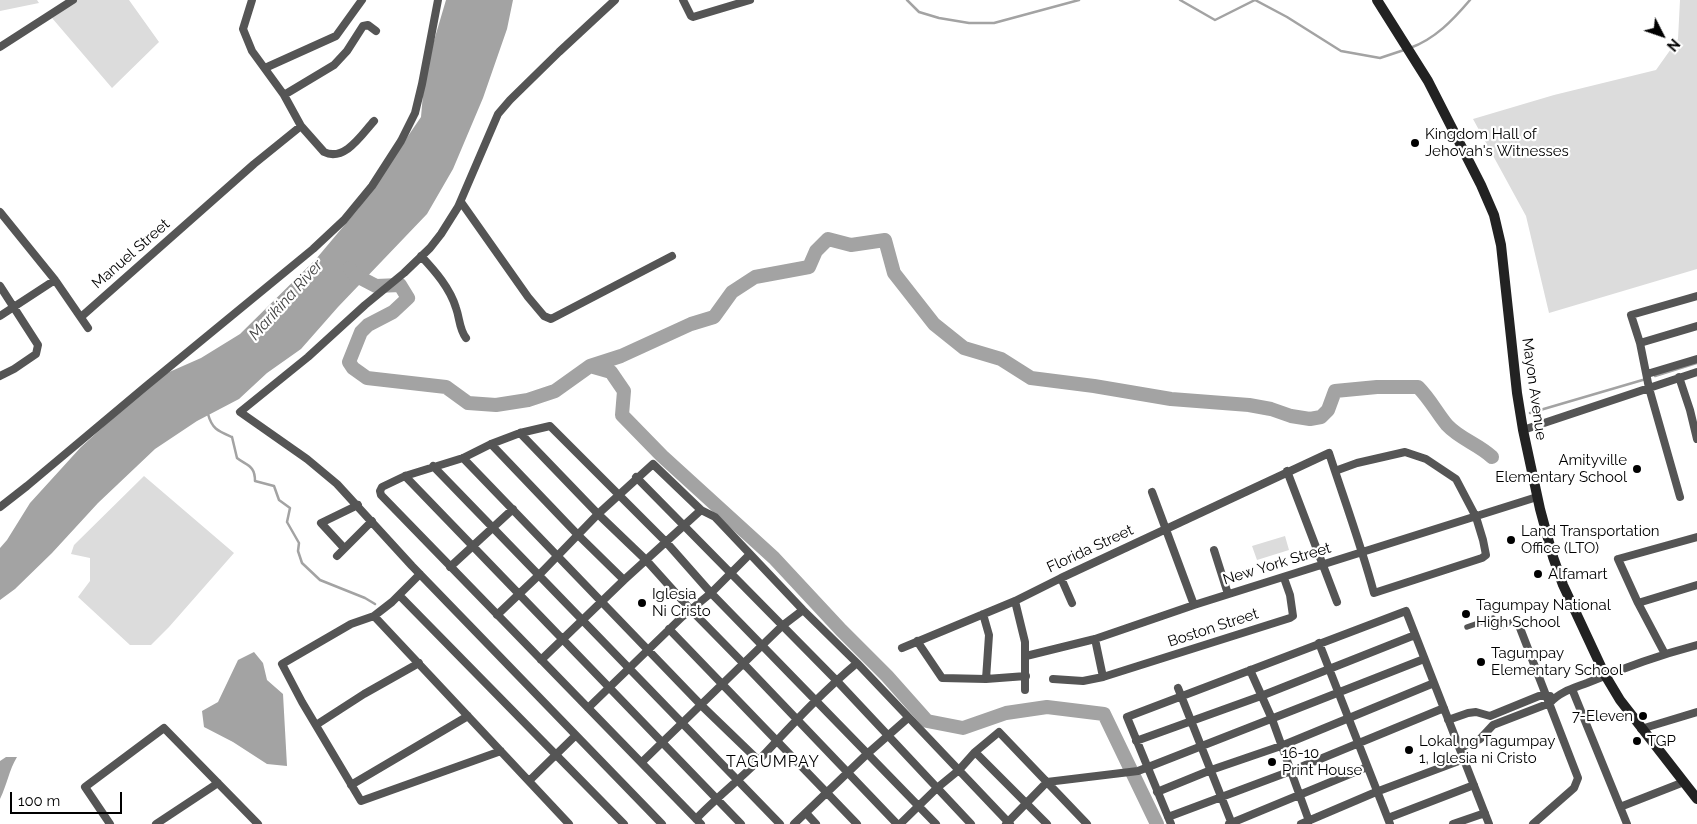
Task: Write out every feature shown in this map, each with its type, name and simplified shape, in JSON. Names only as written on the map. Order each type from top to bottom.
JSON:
[{"type":"main road","name":"Mayon Avenue","points":[[1377,0],[1431,86],[1482,185],[1494,215],[1501,245],[1517,393],[1537,497],[1553,557],[1563,585],[1605,675],[1625,708],[1697,799]]},
{"type":"street","points":[[0,47],[61,4],[73,0]]},
{"type":"street","points":[[252,0],[243,31],[252,51],[284,95],[302,126],[326,154],[335,154],[348,150],[374,121]]},
{"type":"street","points":[[265,68],[336,36],[362,0]]},
{"type":"street","points":[[0,507],[313,249],[344,220],[372,186],[401,141],[414,113],[422,84],[438,0]]},
{"type":"street","points":[[615,0],[559,52],[498,114],[461,202],[441,234],[421,256],[308,357],[240,412],[323,471],[575,736],[662,824]]},
{"type":"street","points":[[683,0],[690,16],[693,17],[750,0]]},
{"type":"street","points":[[284,95],[334,65],[347,51],[363,26],[368,25],[376,31]]},
{"type":"street","name":"Manuel Street","points":[[80,318],[254,164],[302,126]]},
{"type":"street","points":[[461,202],[528,297],[544,316],[551,319],[672,256]]},
{"type":"street","points":[[0,212],[55,280],[88,328]]},
{"type":"street","points":[[421,256],[445,285],[456,308],[462,333],[466,338]]},
{"type":"street","points":[[0,316],[55,280]]},
{"type":"street","points":[[0,286],[38,345],[36,354],[14,370],[0,376]]},
{"type":"street","points":[[1680,497],[1649,388],[1640,342],[1631,314],[1697,296]]},
{"type":"street","points":[[1640,342],[1697,326]]},
{"type":"street","points":[[1647,374],[1697,359]]},
{"type":"street","points":[[1524,430],[1697,372]]},
{"type":"street","points":[[1679,377],[1693,409],[1697,439]]},
{"type":"street","points":[[857,663],[836,680],[816,701],[796,720],[738,780],[716,798],[698,822],[642,762],[380,494],[382,487],[405,476],[463,458],[491,444],[520,433],[550,426],[666,542],[711,593],[763,646],[816,701],[867,754],[936,824]]},
{"type":"street","points":[[520,433],[598,514],[646,560],[796,720],[899,824],[959,770],[975,752],[999,732],[1087,824]]},
{"type":"street","points":[[491,444],[624,580]]},
{"type":"street","points":[[1405,452],[1426,459],[1456,479],[1476,517],[1486,551],[1484,557],[1374,593],[1363,552],[1335,471],[1357,463],[1405,452]]},
{"type":"street","name":"Florida Street","points":[[902,648],[1015,601],[1287,471],[1329,453],[1335,471]]},
{"type":"street","points":[[463,458],[701,705],[758,760]]},
{"type":"street","points":[[497,615],[539,575],[577,534],[620,495],[636,477],[653,464],[701,510],[715,517],[803,610],[857,663],[1008,823],[1047,782],[1138,771],[1202,748],[1424,659]]},
{"type":"street","points":[[434,466],[780,824]]},
{"type":"street","points":[[1287,471],[1337,602]]},
{"type":"street","points":[[405,476],[741,824]]},
{"type":"street","points":[[636,477],[836,680],[971,824]]},
{"type":"street","points":[[1152,492],[1194,605]]},
{"type":"street","name":"New York Street","points":[[1026,656],[1095,639],[1228,594],[1284,578],[1537,497]]},
{"type":"street","points":[[344,548],[321,523],[358,506]]},
{"type":"street","points":[[450,567],[492,526],[513,509]]},
{"type":"street","points":[[541,660],[624,580],[701,510]]},
{"type":"street","points":[[337,556],[372,521]]},
{"type":"street","points":[[1665,654],[1638,603],[1618,559],[1697,536]]},
{"type":"street","points":[[1214,550],[1228,594]]},
{"type":"street","points":[[588,708],[750,554]]},
{"type":"street","points":[[420,574],[374,616],[351,624],[282,664],[350,785],[362,802],[501,751]]},
{"type":"street","points":[[1061,578],[1072,603]]},
{"type":"street","name":"Boston Street","points":[[1053,679],[1084,681],[1103,677],[1290,618],[1293,616],[1292,606],[1284,578]]},
{"type":"street","points":[[1638,603],[1697,585]]},
{"type":"street","points":[[399,595],[624,824]]},
{"type":"street","points":[[1015,601],[1023,630],[1026,656],[1025,690]]},
{"type":"street","points":[[642,762],[782,626],[803,610]]},
{"type":"street","points":[[1444,708],[1291,771],[1221,797],[1170,821],[1127,717],[1406,611],[1460,748],[1484,813],[1489,824]]},
{"type":"street","points":[[983,614],[989,635],[986,679]]},
{"type":"street","points":[[374,616],[569,824]]},
{"type":"street","points":[[1467,627],[1493,618],[1497,628],[1516,620],[1550,698],[1578,778],[1574,788],[1533,824]]},
{"type":"street","points":[[669,629],[857,824]]},
{"type":"street","points":[[1136,742],[1261,696],[1415,635]]},
{"type":"street","points":[[1095,639],[1103,677]]},
{"type":"street","points":[[917,641],[942,678],[986,679],[1026,676]]},
{"type":"street","points":[[1319,643],[1389,821],[1474,785]]},
{"type":"street","points":[[1460,748],[1480,739],[1493,725],[1550,698],[1605,675],[1697,645]]},
{"type":"street","points":[[316,725],[364,694],[419,663]]},
{"type":"street","points":[[1250,670],[1272,719],[1291,771],[1305,823],[1376,792],[1464,759]]},
{"type":"street","points":[[1157,792],[1211,770],[1281,746],[1434,683]]},
{"type":"street","points":[[1178,688],[1211,770],[1230,824],[1367,767]]},
{"type":"street","points":[[1572,689],[1628,824]]},
{"type":"street","points":[[1448,720],[1476,712],[1490,716],[1539,696],[1550,698]]},
{"type":"street","points":[[1641,729],[1697,712]]},
{"type":"street","points":[[350,785],[468,716]]},
{"type":"street","points":[[1490,716],[1493,725]]},
{"type":"street","points":[[794,824],[887,735],[908,718]]},
{"type":"street","points":[[110,824],[85,787],[164,728],[258,824]]},
{"type":"street","points":[[529,782],[575,736]]},
{"type":"street","points":[[975,752],[1047,824]]},
{"type":"street","points":[[1620,807],[1684,782]]},
{"type":"street","points":[[156,824],[218,783]]},
{"type":"street","points":[[806,813],[816,824]]},
{"type":"street","points":[[1453,824],[1484,813]]},
{"type":"shaded area","points":[[0,0],[37,0],[39,3],[0,11]]},
{"type":"shaded area","points":[[78,0],[129,0],[159,42],[112,88],[52,18]]},
{"type":"shaded area","points":[[1680,0],[1697,0],[1697,269],[1549,313],[1526,216],[1473,119],[1554,95],[1656,70],[1678,39]]},
{"type":"shaded area","points":[[144,476],[234,553],[151,645],[130,645],[78,597],[90,581],[90,558],[71,554],[74,545]]},
{"type":"shaded area","points":[[1285,536],[1289,550],[1257,560],[1252,546]]},
{"type":"water","name":"Marikina River","points":[[446,0],[513,0],[507,29],[483,98],[453,169],[427,214],[338,307],[301,349],[267,373],[239,399],[197,421],[155,449],[98,503],[52,553],[15,589],[0,600],[0,548],[30,503],[81,447],[125,407],[167,373],[201,358],[240,334],[316,259],[358,209],[421,117],[425,71]]},
{"type":"water","points":[[254,652],[263,663],[267,680],[283,694],[287,766],[267,764],[233,742],[204,727],[202,711],[218,702],[238,660]]},
{"type":"water","points":[[6,757],[17,757],[0,799],[0,761]]},
{"type":"waterway","points":[[907,0],[919,12],[939,18],[969,23],[994,23],[1079,0]]},
{"type":"waterway","points":[[1180,0],[1215,20],[1255,0],[1287,17],[1341,51],[1380,58],[1404,50]]},
{"type":"waterway","points":[[1410,48],[1428,40],[1457,15],[1470,0]]},
{"type":"waterway","points":[[349,268],[355,275],[376,286],[400,285],[408,298],[393,312],[368,325],[361,332],[349,362],[353,368],[367,378],[446,387],[468,403],[496,405],[528,400],[555,391],[590,366],[621,356],[691,324],[714,317],[732,292],[755,277],[809,267],[816,251],[828,239],[851,245],[885,240],[894,273],[934,324],[964,348],[1001,359],[1031,378],[1171,399],[1249,405],[1310,419],[1321,417],[1328,410],[1335,391],[1377,387],[1418,387],[1452,430],[1492,457]]},
{"type":"waterway","points":[[1655,376],[1697,363]]},
{"type":"waterway","points":[[590,366],[611,372],[624,391],[622,415],[662,456],[774,558],[887,676],[927,721],[963,728],[1006,713],[1047,707],[1104,714],[1157,824]]},
{"type":"waterway","points":[[1530,413],[1646,379]]},
{"type":"waterway","points":[[208,414],[211,423],[216,429],[232,437],[237,458],[252,469],[255,481],[274,486],[279,500],[290,508],[287,522],[299,543],[298,551],[302,563],[320,580],[375,604]]},
{"type":"place","name":"Kingdom Hall of Jehovah's Witnesses","points":[[1415,143]]},
{"type":"place","name":"Amityville Elementary School","points":[[1637,469]]},
{"type":"place","name":"Land Transportation Office (LTO)","points":[[1511,540]]},
{"type":"place","name":"Alfamart","points":[[1538,574]]},
{"type":"place","name":"Iglesia Ni Cristo","points":[[642,603]]},
{"type":"place","name":"Tagumpay National High School","points":[[1466,614]]},
{"type":"place","name":"Tagumpay Elementary School","points":[[1481,662]]},
{"type":"place","name":"7-Eleven","points":[[1643,716]]},
{"type":"place","name":"TGP","points":[[1637,741]]},
{"type":"place","name":"Lokal ng Tagumpay 1, Iglesia ni Cristo","points":[[1409,750]]},
{"type":"place","name":"16-10 Print House","points":[[1272,762]]},
{"type":"district","name":"TAGUMPAY","points":[[773,762]]}]
